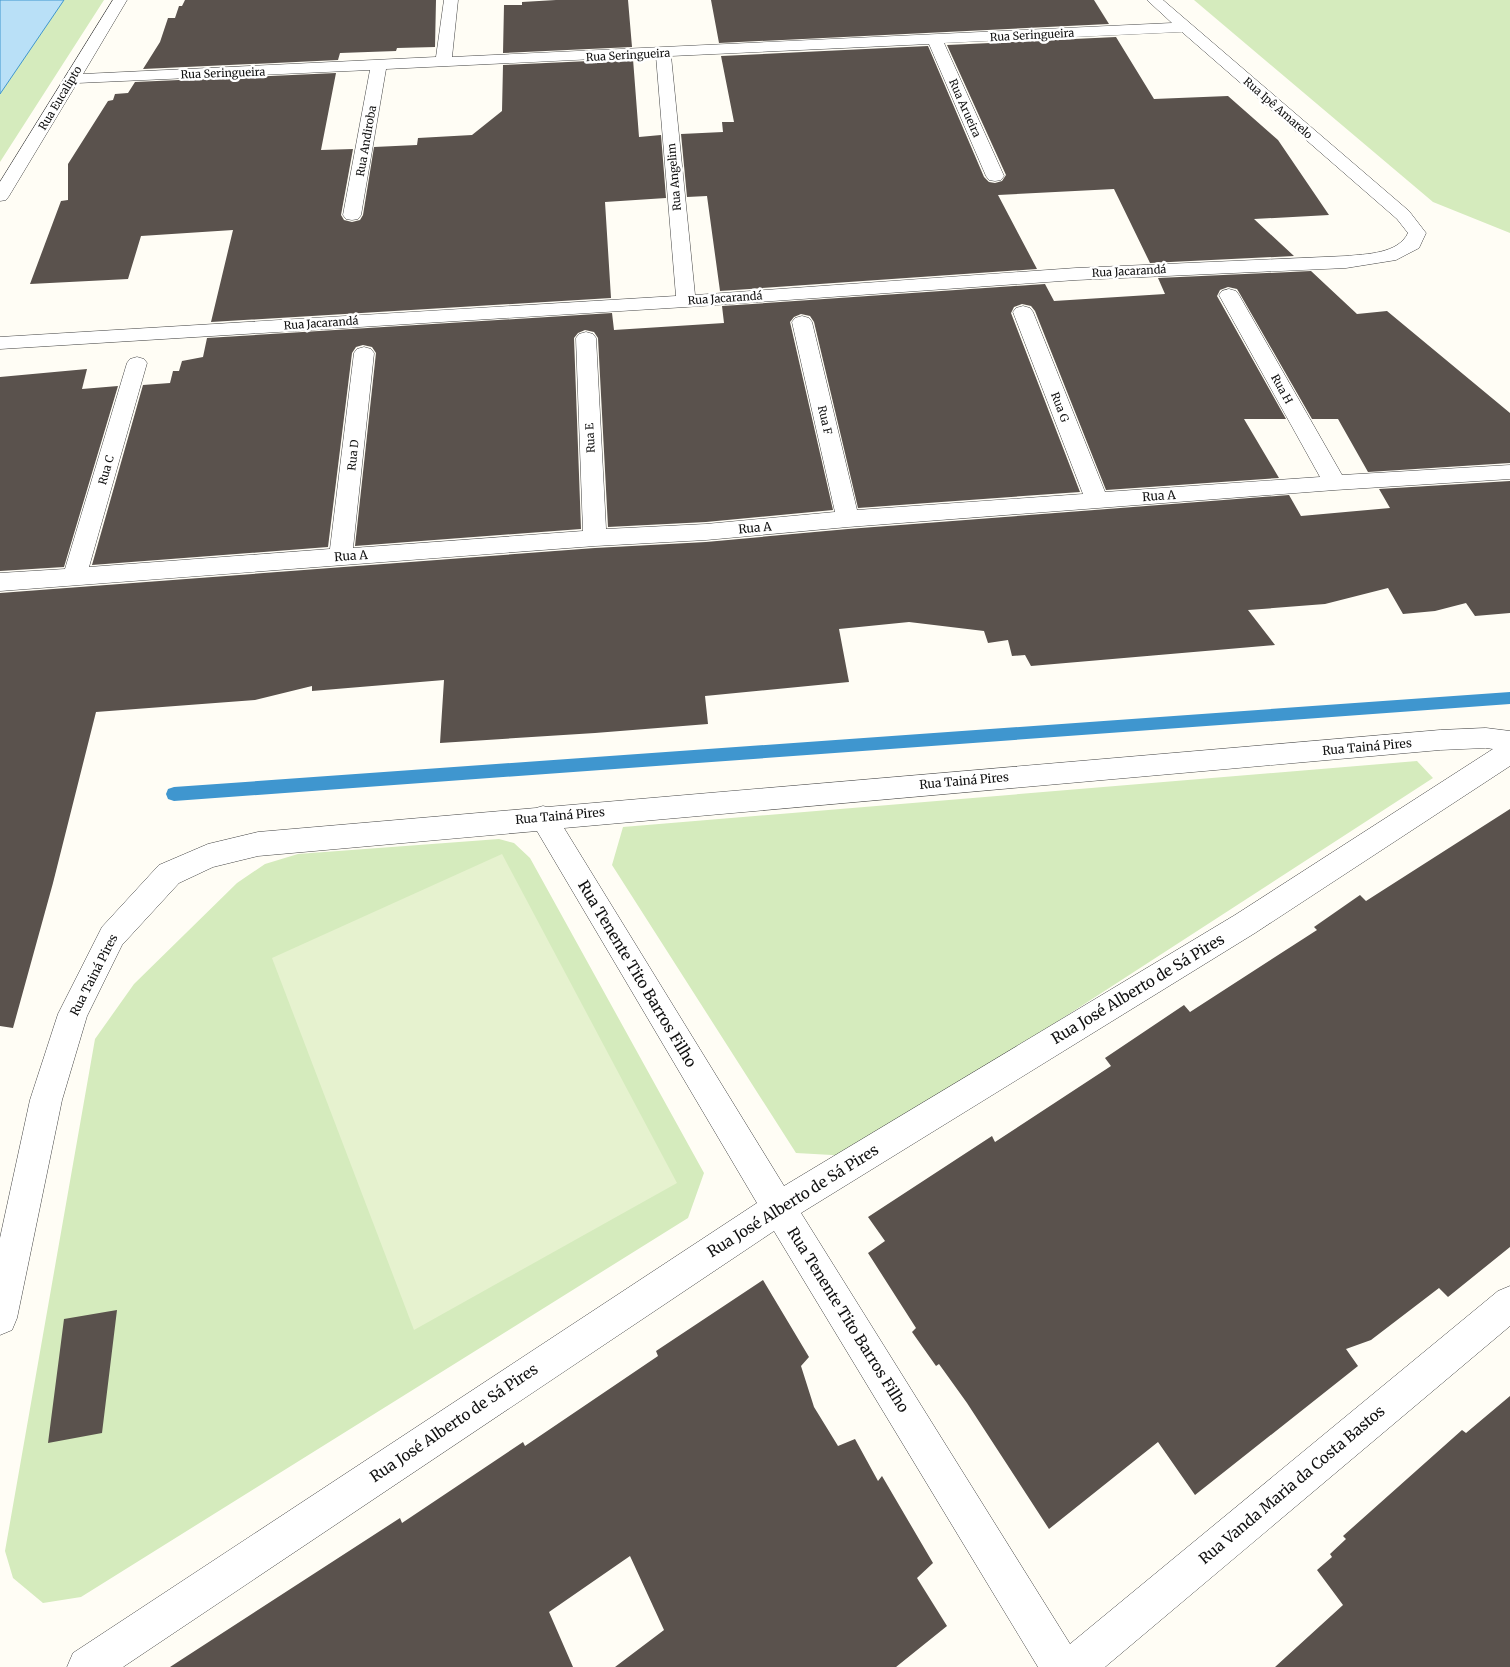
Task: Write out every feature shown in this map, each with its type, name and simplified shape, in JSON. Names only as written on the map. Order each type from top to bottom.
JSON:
[{"type":"street","name":"Rua Eucalipto","points":[[0,196],[120,0]]},
{"type":"street","points":[[443,63],[451,0]]},
{"type":"street","name":"Rua Ipê Amarelo","points":[[1154,0],[1403,215]]},
{"type":"street","name":"Rua Seringueira","points":[[71,79],[663,53],[1185,27]]},
{"type":"street","name":"Rua Arueira","points":[[935,40],[995,176]]},
{"type":"street","name":"Rua Angelim","points":[[663,53],[686,301]]},
{"type":"street","name":"Rua Andiroba","points":[[352,215],[379,66]]},
{"type":"street","name":"Rua Jacarandá","points":[[0,343],[686,301],[1076,274],[1346,262],[1389,256],[1412,244],[1417,233],[1403,215]]},
{"type":"street","name":"Rua H","points":[[1229,295],[1334,483]]},
{"type":"street","name":"Rua G","points":[[1023,312],[1096,501]]},
{"type":"street","name":"Rua F","points":[[802,322],[848,519]]},
{"type":"street","name":"Rua E","points":[[586,338],[595,538]]},
{"type":"street","name":"Rua D","points":[[341,556],[364,353]]},
{"type":"street","name":"Rua C","points":[[75,576],[137,363]]},
{"type":"street","name":"Rua A","points":[[0,582],[595,538],[706,532],[848,519],[1334,483],[1510,472]]},
{"type":"street","name":"Rua Tainá Pires","points":[[0,1318],[46,1100],[73,1014],[112,936],[169,874],[208,856],[258,844],[544,818],[1440,740],[1486,738],[1510,741]]},
{"type":"street","name":"Rua José Alberto de Sá Pires","points":[[87,1667],[778,1208],[1245,924],[1510,752]]},
{"type":"street","name":"Rua Tenente Tito Barros Filho","points":[[544,818],[778,1208],[1061,1667]]},
{"type":"street","name":"Rua Vanda Maria da Costa Bastos","points":[[1074,1667],[1510,1303]]},
{"type":"green space","points":[[0,0],[104,0],[0,162]]},
{"type":"green space","points":[[1194,0],[1510,0],[1510,233],[1433,202]]},
{"type":"green space","points":[[1417,761],[1433,778],[850,1156],[796,1153],[612,865],[623,827]]},
{"type":"green space","points":[[499,839],[514,843],[530,858],[704,1173],[688,1218],[81,1597],[43,1603],[13,1578],[5,1551],[95,1039],[134,984],[237,883],[265,864],[298,854]]},
{"type":"green space","points":[[502,854],[677,1183],[414,1330],[272,958]]},
{"type":"water","points":[[0,0],[64,0],[0,94]]},
{"type":"building","points":[[185,0],[436,0],[435,47],[397,48],[396,51],[340,53],[338,60],[143,69],[160,42],[168,18],[175,18],[179,6],[182,6]]},
{"type":"building","points":[[628,0],[632,47],[503,53],[504,5],[522,5],[522,2]]},
{"type":"building","points":[[711,0],[1094,0],[1109,24],[719,43]]},
{"type":"building","points":[[1116,37],[1154,99],[1228,96],[1278,140],[1329,215],[1254,219],[1294,256],[1150,263],[1114,189],[998,195],[1037,269],[720,291],[707,196],[687,197],[681,134],[723,132],[722,122],[734,122],[721,56],[928,46],[984,177],[989,182],[995,183],[1002,181],[1006,175],[947,45]]},
{"type":"building","points":[[633,59],[639,137],[661,135],[666,198],[605,202],[611,298],[211,322],[233,230],[141,236],[128,279],[30,284],[61,201],[68,200],[68,164],[108,101],[113,100],[115,94],[128,93],[135,82],[336,73],[321,150],[353,149],[341,215],[344,220],[352,222],[360,220],[363,215],[374,147],[417,145],[418,138],[472,135],[502,111],[503,65]]},
{"type":"building","points":[[1311,271],[1357,314],[1387,311],[1510,413],[1510,463],[1368,472],[1338,419],[1312,419],[1237,289],[1228,287],[1220,290],[1217,296],[1286,419],[1244,419],[1279,478],[1106,490],[1035,311],[1031,306],[1022,304],[1014,307],[1011,313],[1080,492],[858,508],[814,322],[810,316],[801,314],[794,317],[790,322],[833,510],[706,522],[608,527],[598,338],[594,332],[585,330],[578,333],[574,338],[581,529],[355,546],[376,353],[372,347],[363,345],[356,347],[352,353],[328,547],[92,565],[143,385],[170,383],[173,371],[179,371],[182,361],[203,357],[207,338],[612,313],[614,330],[724,323],[722,306],[1045,284],[1054,301],[1165,294],[1158,278]]},
{"type":"building","points":[[87,369],[82,389],[118,386],[64,567],[0,571],[0,377]]},
{"type":"building","points":[[1510,481],[1510,613],[1475,616],[1466,603],[1435,611],[1403,614],[1388,588],[1325,604],[1248,610],[1275,645],[1031,666],[1025,655],[1012,656],[1008,640],[988,643],[984,631],[909,622],[839,629],[849,682],[705,696],[708,724],[595,733],[440,743],[444,680],[312,691],[312,686],[255,700],[96,712],[53,883],[13,1028],[0,1026],[0,593],[595,548],[706,542],[848,529],[1289,495],[1301,516],[1390,508],[1379,489]]},
{"type":"building","points":[[1510,809],[1510,1247],[1448,1297],[1439,1288],[1371,1340],[1346,1349],[1358,1366],[1195,1495],[1158,1442],[1049,1529],[967,1403],[939,1364],[936,1366],[912,1332],[916,1328],[868,1253],[885,1241],[868,1217],[992,1136],[995,1142],[1111,1066],[1105,1058],[1184,1005],[1190,1012],[1317,930],[1314,927],[1360,895],[1366,901]]},
{"type":"building","points":[[763,1280],[809,1357],[801,1366],[814,1407],[838,1446],[855,1439],[878,1481],[882,1476],[933,1563],[917,1578],[947,1626],[896,1667],[615,1667],[664,1630],[630,1556],[549,1612],[573,1667],[170,1667],[400,1518],[402,1523],[523,1442],[525,1446],[658,1356],[656,1351]]},
{"type":"building","points":[[117,1310],[102,1433],[48,1443],[64,1319]]},
{"type":"building","points":[[1510,1396],[1510,1667],[1275,1667],[1343,1605],[1317,1570],[1332,1557],[1330,1554],[1346,1539],[1343,1536],[1462,1430],[1466,1433]]},
{"type":"waterway","points":[[174,794],[1510,698]]}]
